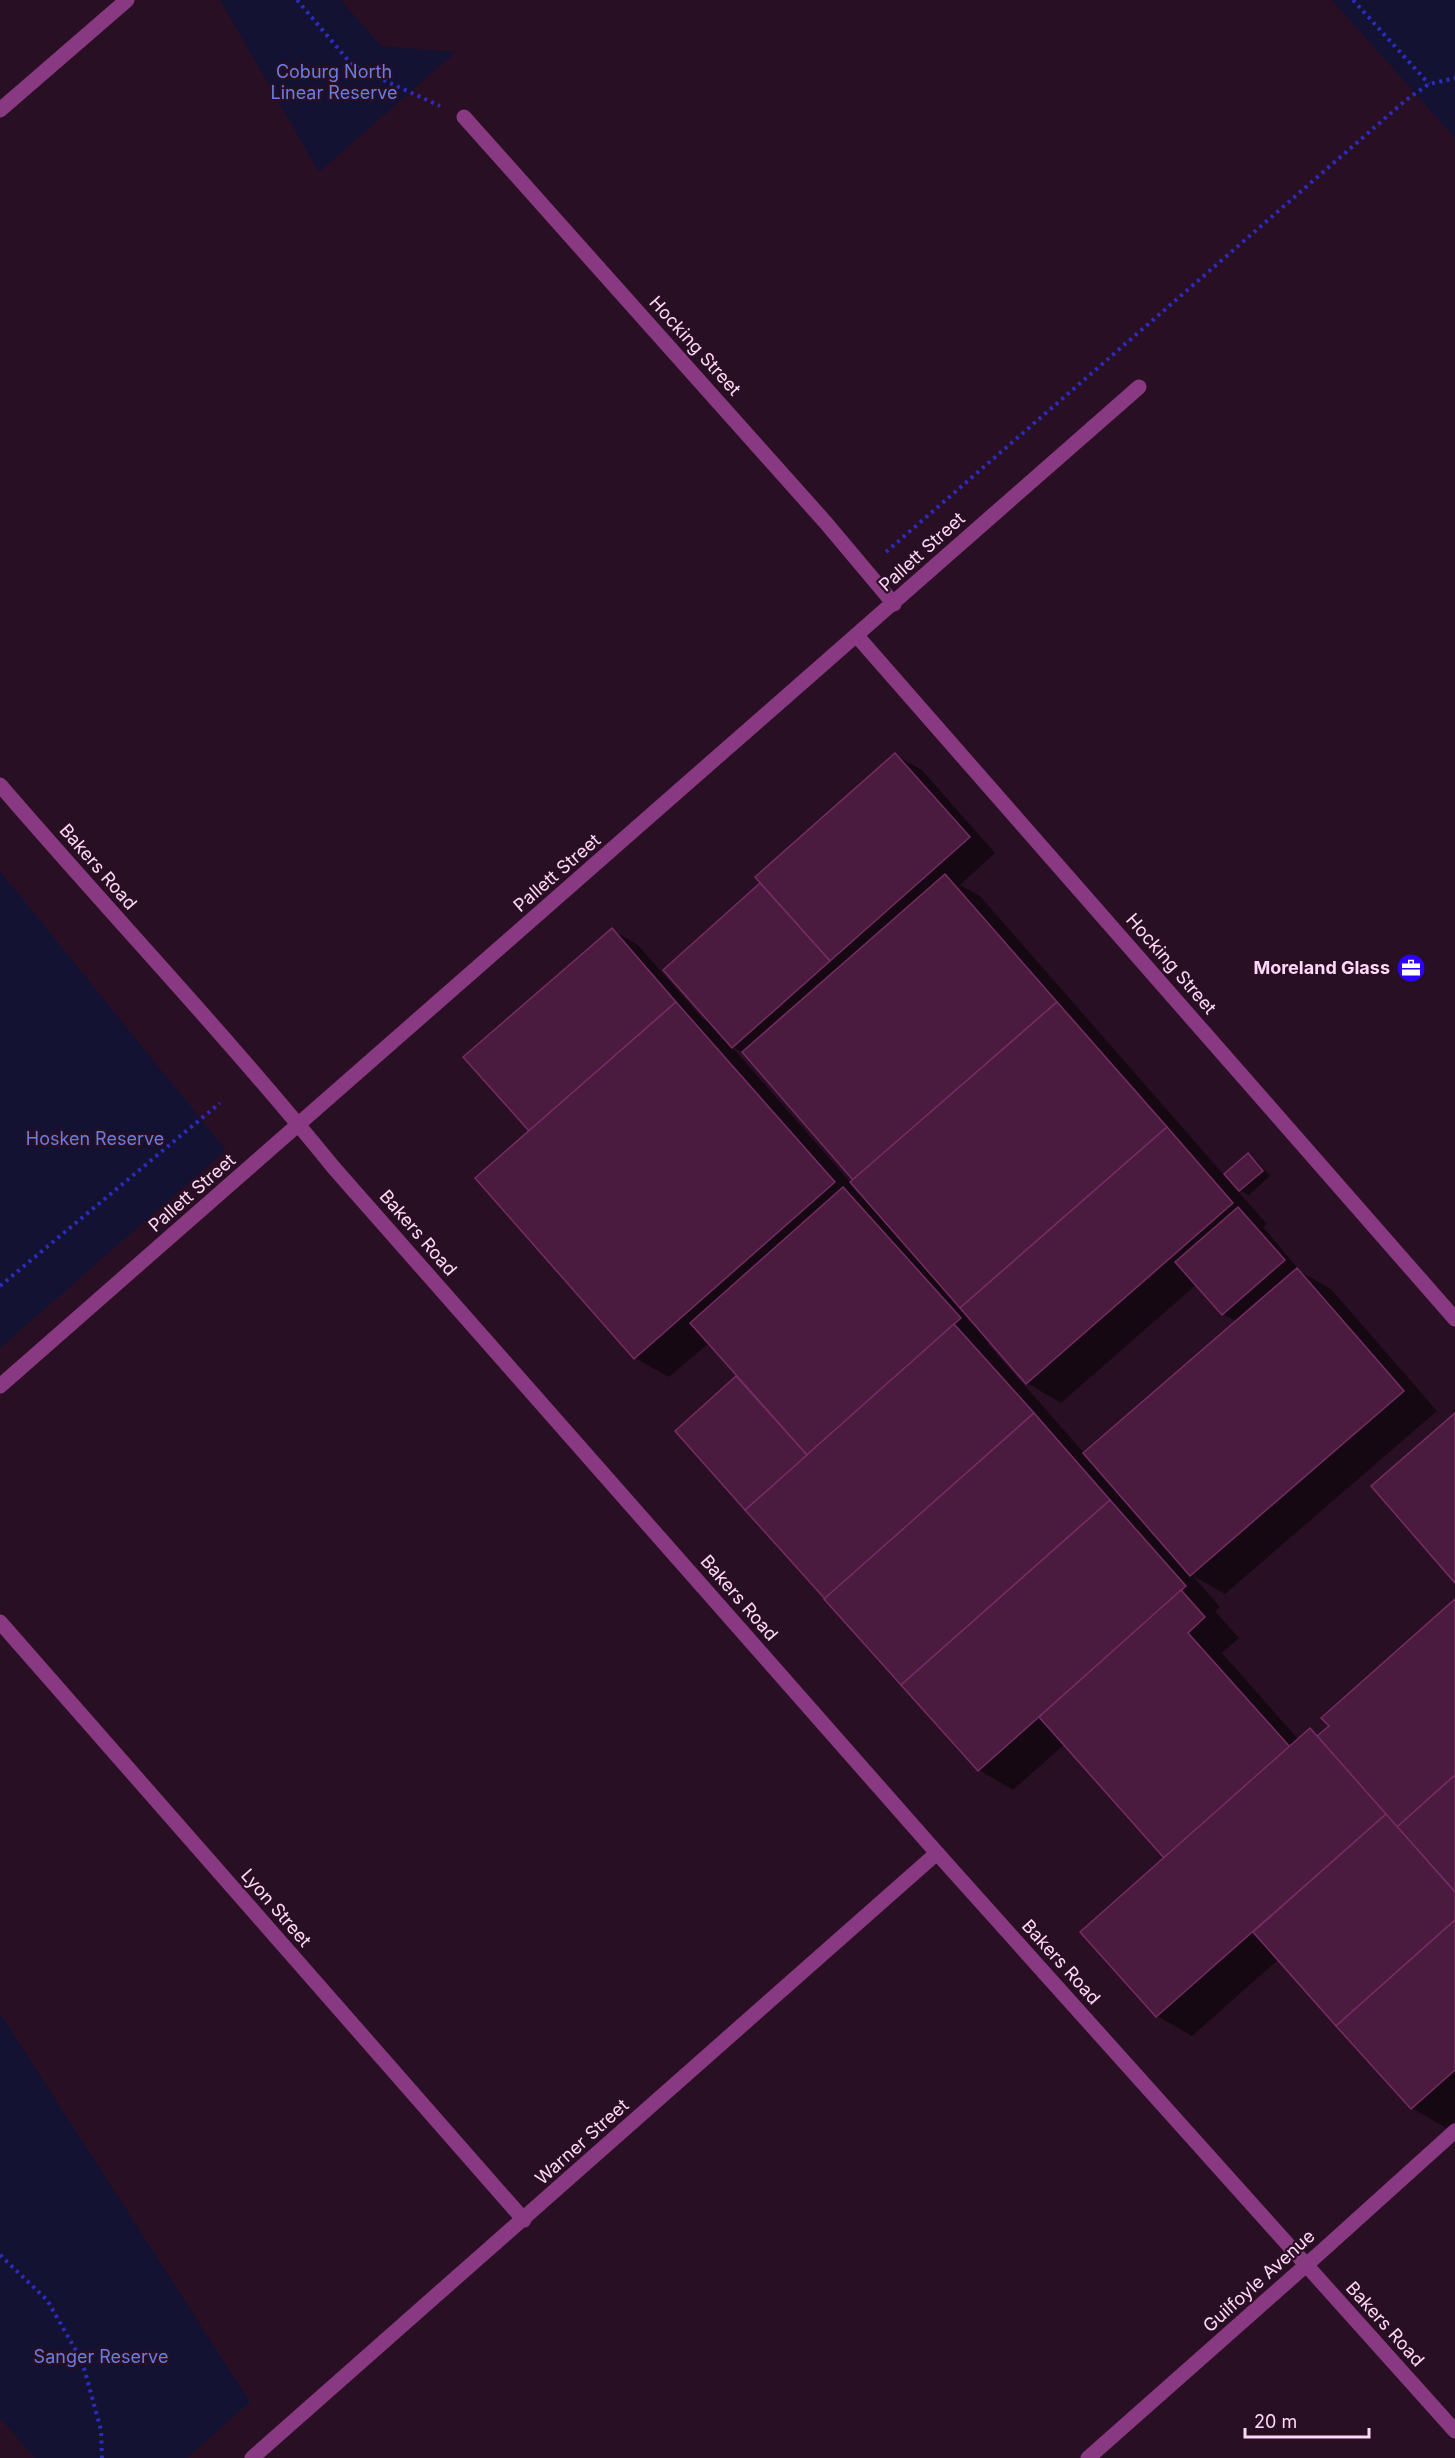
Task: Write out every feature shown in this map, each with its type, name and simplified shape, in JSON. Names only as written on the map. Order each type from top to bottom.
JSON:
[{"type":"street","points":[[0,110],[127,0]]},
{"type":"street","name":"Hocking Street","points":[[464,117],[894,604]]},
{"type":"street","name":"Pallett Street","points":[[0,1386],[1139,387]]},
{"type":"street","name":"Hocking Street","points":[[857,636],[1455,1319]]},
{"type":"street","name":"Bakers Road","points":[[0,784],[91,891],[254,1071],[342,1177],[937,1853],[1455,2431]]},
{"type":"street","name":"Lyon Street","points":[[0,1622],[524,2220]]},
{"type":"street","name":"Warner Street","points":[[252,2458],[937,1853]]},
{"type":"street","name":"Guilfoyle Avenue","points":[[1088,2458],[1455,2131]]},
{"type":"path","points":[[297,0],[353,66],[464,117]]},
{"type":"path","points":[[1353,0],[1429,84]]},
{"type":"path","points":[[865,570],[1406,100],[1429,84],[1455,78]]},
{"type":"path","points":[[0,1286],[220,1103]]},
{"type":"path","points":[[0,2255],[47,2301],[82,2361],[101,2430],[102,2458]]},
{"type":"green space","name":"Coburg North Linear Reserve","points":[[220,0],[341,0],[381,46],[456,52],[319,172]]},
{"type":"green space","points":[[1332,0],[1455,0],[1455,138]]},
{"type":"green space","name":"Hosken Reserve","points":[[0,871],[226,1150],[0,1348]]},
{"type":"green space","name":"Sanger Reserve","points":[[0,2013],[250,2402],[187,2458],[35,2458],[0,2418]]},
{"type":"building","points":[[895,753],[970,837],[830,961],[755,877]]},
{"type":"building","points":[[945,874],[1057,1002],[853,1180],[742,1052]]},
{"type":"building","points":[[760,883],[830,961],[732,1048],[663,970]]},
{"type":"building","points":[[612,928],[676,1002],[529,1131],[463,1057]]},
{"type":"building","points":[[676,1002],[835,1182],[634,1359],[475,1178]]},
{"type":"building","points":[[1057,1002],[1167,1127],[960,1308],[850,1182]]},
{"type":"building","points":[[1167,1127],[1233,1203],[1026,1384],[960,1308]]},
{"type":"building","points":[[1248,1153],[1263,1171],[1239,1191],[1224,1174]]},
{"type":"building","points":[[843,1187],[961,1318],[807,1455],[690,1323]]},
{"type":"building","points":[[1238,1207],[1285,1260],[1222,1315],[1175,1262]]},
{"type":"building","points":[[1297,1268],[1404,1391],[1190,1576],[1083,1453]]},
{"type":"building","points":[[954,1324],[1034,1413],[825,1599],[745,1510]]},
{"type":"building","points":[[736,1376],[807,1455],[745,1510],[675,1431]]},
{"type":"building","points":[[1034,1413],[1110,1500],[901,1685],[824,1599]]},
{"type":"building","points":[[1455,1413],[1455,1583],[1371,1486]]},
{"type":"building","points":[[1110,1500],[1186,1586],[978,1771],[901,1685]]},
{"type":"building","points":[[1181,1590],[1205,1617],[1188,1633],[1290,1747],[1164,1858],[1039,1717]]},
{"type":"building","points":[[1455,1599],[1455,1775],[1397,1827],[1317,1736],[1329,1726],[1321,1718]]},
{"type":"building","points":[[1310,1728],[1386,1814],[1156,2017],[1080,1932]]},
{"type":"building","points":[[1455,1775],[1455,1892],[1397,1827]]},
{"type":"building","points":[[1386,1814],[1455,1892],[1455,1920],[1336,2026],[1253,1932]]},
{"type":"building","points":[[1455,1920],[1455,2070],[1411,2109],[1336,2026]]},
{"type":"place","name":"Moreland Glass","points":[[1411,968]]}]
